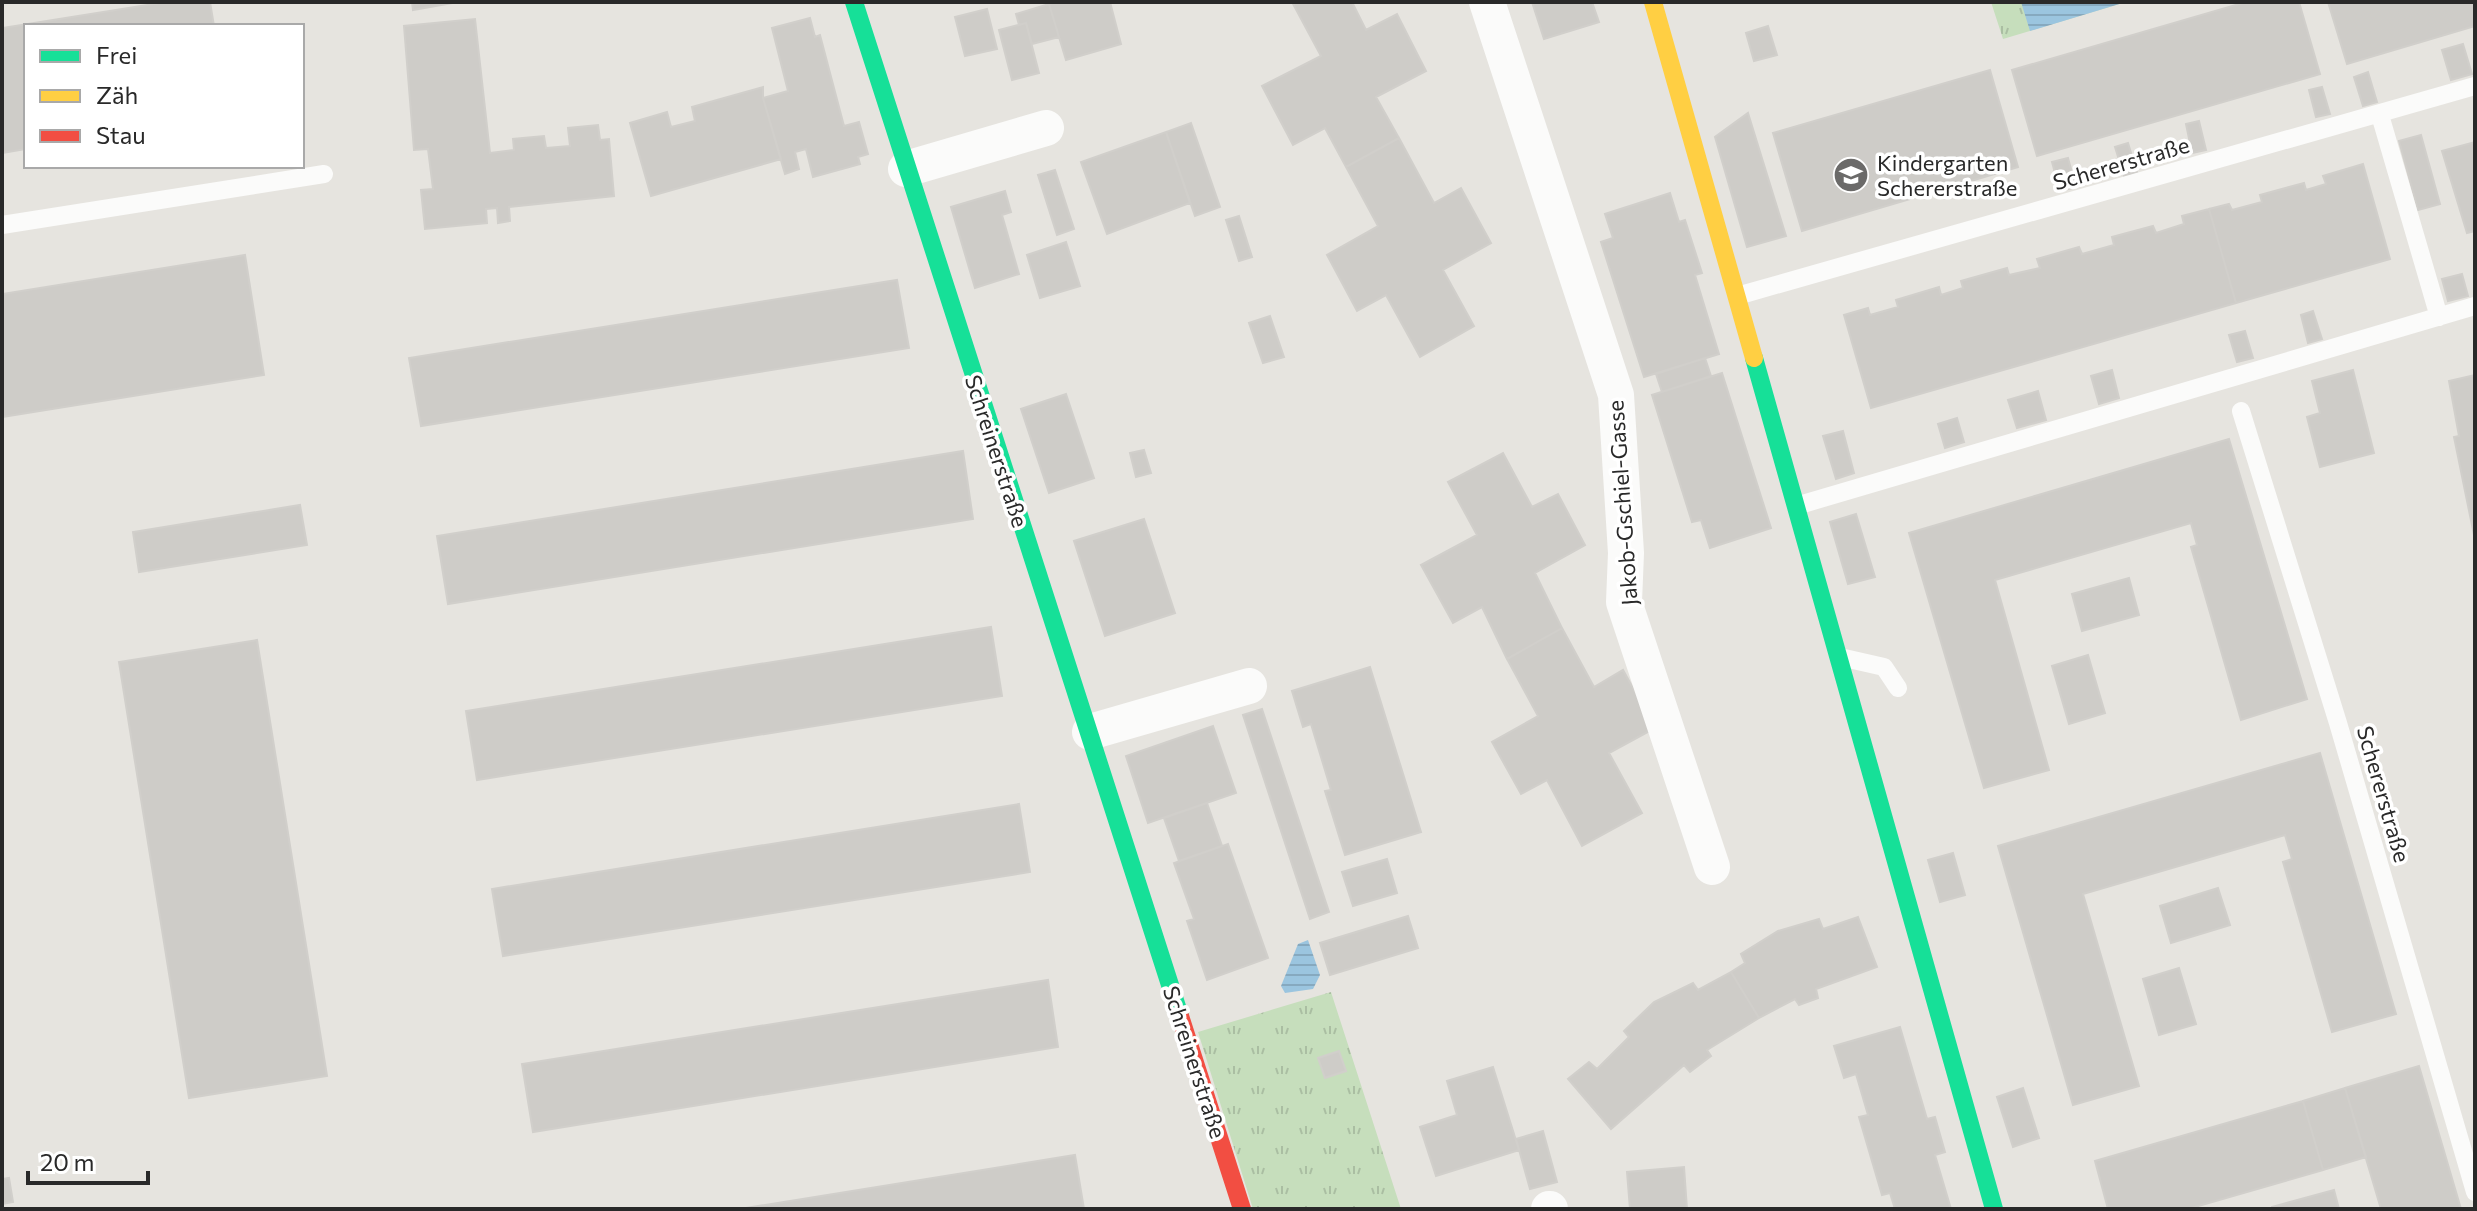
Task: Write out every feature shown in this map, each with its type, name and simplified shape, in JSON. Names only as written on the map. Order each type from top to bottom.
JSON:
[{"type":"street","name":"Schreinerstraße","points":[[854,2],[1242,1209]]},
{"type":"street","name":"Jakob-Gschiel-Gasse","points":[[1487,2],[1616,395],[1626,553],[1624,602],[1712,867]]},
{"type":"street","points":[[1653,2],[1994,1209]]},
{"type":"street","points":[[906,169],[1046,128]]},
{"type":"street","points":[[1090,732],[1249,686]]},
{"type":"lane","name":"Schererstraße","points":[[1737,296],[2475,86]]},
{"type":"lane","points":[[2380,115],[2439,317]]},
{"type":"lane","points":[[2,225],[324,174]]},
{"type":"lane","points":[[1796,506],[2475,306]]},
{"type":"lane","name":"Schererstraße","points":[[2241,411],[2338,723],[2475,1192]]},
{"type":"lane","points":[[1837,656],[1884,667],[1898,688]]},
{"type":"green space","points":[[1991,2],[2126,2],[2003,39]]},
{"type":"green space","points":[[1331,992],[1401,1209],[1253,1209],[1198,1032]]},
{"type":"water","points":[[2021,2],[2126,2],[2030,31]]},
{"type":"water","points":[[1308,940],[1320,975],[1313,989],[1285,993],[1281,986],[1298,944]]},
{"type":"building","points":[[166,2],[210,2],[214,24],[27,24]]},
{"type":"building","points":[[412,2],[458,2],[413,10]]},
{"type":"building","points":[[1110,2],[1121,44],[1066,60],[1049,4]]},
{"type":"building","points":[[1292,2],[1352,2],[1366,30],[1397,14],[1426,71],[1376,97],[1399,138],[1346,167],[1325,128],[1293,145],[1262,86],[1321,56]]},
{"type":"building","points":[[1532,2],[1592,2],[1599,22],[1544,39]]},
{"type":"building","points":[[2246,2],[2299,2],[2320,74],[2037,156],[2012,70]]},
{"type":"building","points":[[2328,2],[2475,2],[2475,26],[2347,64]]},
{"type":"building","points":[[1049,4],[1059,37],[1032,44],[1026,23],[1019,25],[1016,14]]},
{"type":"building","points":[[987,9],[997,49],[965,56],[955,17]]},
{"type":"building","points":[[810,18],[815,37],[820,35],[844,126],[859,122],[868,154],[858,157],[860,164],[813,177],[806,149],[795,152],[799,169],[785,174],[763,98],[788,91],[772,28]]},
{"type":"building","points":[[475,19],[490,153],[514,150],[513,139],[544,136],[546,148],[570,146],[568,128],[598,125],[600,140],[609,139],[614,196],[509,207],[510,221],[498,223],[497,208],[486,209],[487,223],[425,229],[421,190],[433,189],[428,149],[414,150],[404,26]]},
{"type":"building","points":[[1026,23],[1039,73],[1012,80],[999,30]]},
{"type":"building","points":[[24,25],[24,149],[2,153],[2,28]]},
{"type":"building","points":[[1768,26],[1777,55],[1754,61],[1746,33]]},
{"type":"building","points":[[2463,44],[2472,74],[2451,80],[2442,50]]},
{"type":"building","points":[[1990,70],[2018,167],[1802,231],[1773,133]]},
{"type":"building","points":[[2368,72],[2377,102],[2363,106],[2354,77]]},
{"type":"building","points":[[763,87],[763,98],[781,159],[651,196],[630,123],[667,112],[671,127],[695,121],[692,107]]},
{"type":"building","points":[[2322,87],[2330,114],[2316,117],[2309,90]]},
{"type":"building","points":[[1748,113],[1786,236],[1747,247],[1715,137]]},
{"type":"building","points":[[2199,121],[2206,150],[2192,153],[2186,124]]},
{"type":"building","points":[[1191,123],[1220,207],[1195,216],[1166,132]]},
{"type":"building","points":[[1166,132],[1190,203],[1107,234],[1081,162]]},
{"type":"building","points":[[2421,135],[2440,204],[2418,210],[2399,141]]},
{"type":"building","points":[[1399,138],[1434,203],[1461,188],[1491,243],[1443,270],[1474,326],[1420,357],[1386,295],[1357,311],[1327,255],[1378,226],[1346,167]]},
{"type":"building","points":[[2475,142],[2475,231],[2467,233],[2442,151]]},
{"type":"building","points":[[2128,143],[2137,172],[2124,176],[2115,147]]},
{"type":"building","points":[[2068,158],[2076,187],[2060,191],[2052,162]]},
{"type":"building","points":[[2363,164],[2390,259],[2236,303],[2209,209],[2229,204],[2232,210],[2262,202],[2260,195],[2304,183],[2306,190],[2326,184],[2323,176]]},
{"type":"building","points":[[1055,170],[1074,229],[1057,235],[1038,175]]},
{"type":"building","points":[[1005,191],[1011,212],[1002,215],[1019,274],[975,288],[951,207]]},
{"type":"building","points":[[1670,193],[1679,222],[1685,220],[1702,273],[1695,275],[1719,354],[1644,377],[1601,242],[1613,238],[1605,214]]},
{"type":"building","points":[[2209,209],[2236,303],[1871,408],[1844,315],[1868,308],[1870,315],[1898,307],[1896,300],[1939,287],[1941,295],[1963,288],[1961,281],[2007,268],[2009,275],[2040,268],[2037,259],[2079,247],[2082,254],[2114,245],[2112,237],[2153,226],[2156,233],[2184,224],[2182,216]]},
{"type":"building","points":[[1239,216],[1252,257],[1239,261],[1226,220]]},
{"type":"building","points":[[1066,242],[1080,286],[1040,298],[1027,255]]},
{"type":"building","points":[[245,255],[264,375],[2,417],[2,294]]},
{"type":"building","points":[[2462,274],[2468,296],[2448,301],[2442,279]]},
{"type":"building","points":[[897,280],[909,348],[421,426],[409,358]]},
{"type":"building","points":[[2313,311],[2322,339],[2308,343],[2301,315]]},
{"type":"building","points":[[1270,316],[1284,357],[1263,363],[1249,323]]},
{"type":"building","points":[[2245,331],[2253,358],[2237,362],[2229,335]]},
{"type":"building","points":[[1705,358],[1711,376],[1662,392],[1656,374]]},
{"type":"building","points":[[2112,370],[2119,398],[2099,404],[2091,376]]},
{"type":"building","points":[[2353,370],[2374,453],[2320,467],[2307,417],[2320,413],[2312,381]]},
{"type":"building","points":[[1722,373],[1771,528],[1710,548],[1701,520],[1692,522],[1652,395]]},
{"type":"building","points":[[2475,375],[2475,540],[2454,437],[2459,436],[2449,381]]},
{"type":"building","points":[[2038,391],[2046,420],[2017,428],[2008,400]]},
{"type":"building","points":[[1066,394],[1094,478],[1049,493],[1021,409]]},
{"type":"building","points":[[1957,418],[1964,442],[1945,448],[1938,424]]},
{"type":"building","points":[[1843,431],[1854,473],[1836,479],[1823,436]]},
{"type":"building","points":[[2229,439],[2307,699],[2241,720],[2191,547],[2197,545],[2191,523],[1995,580],[2049,770],[1984,788],[1909,533]]},
{"type":"building","points":[[1144,450],[1151,473],[1136,477],[1130,453]]},
{"type":"building","points":[[963,451],[973,519],[448,604],[437,536]]},
{"type":"building","points":[[1503,453],[1532,507],[1558,494],[1585,545],[1535,573],[1562,628],[1507,659],[1482,607],[1453,623],[1421,565],[1477,535],[1448,482]]},
{"type":"building","points":[[300,505],[307,545],[139,572],[133,532]]},
{"type":"building","points":[[1856,514],[1875,577],[1848,584],[1830,522]]},
{"type":"building","points":[[1144,519],[1175,613],[1105,636],[1074,541]]},
{"type":"building","points":[[2129,578],[2139,615],[2082,631],[2072,594]]},
{"type":"building","points":[[991,627],[1002,696],[477,780],[466,711]]},
{"type":"building","points":[[1562,628],[1594,687],[1623,670],[1655,728],[1609,753],[1642,813],[1582,846],[1547,780],[1521,794],[1492,742],[1538,716],[1507,659]]},
{"type":"building","points":[[257,640],[327,1076],[189,1098],[119,662]]},
{"type":"building","points":[[2088,655],[2105,713],[2069,724],[2052,666]]},
{"type":"building","points":[[1370,667],[1421,832],[1345,855],[1325,791],[1331,790],[1311,724],[1303,727],[1292,691]]},
{"type":"building","points":[[1262,709],[1329,912],[1310,919],[1243,715]]},
{"type":"building","points":[[1213,726],[1236,793],[1148,823],[1126,756]]},
{"type":"building","points":[[2320,753],[2396,1014],[2332,1032],[2283,862],[2292,859],[2285,835],[2083,894],[2139,1086],[2073,1105],[1998,846]]},
{"type":"building","points":[[1207,803],[1222,846],[1179,861],[1164,818]]},
{"type":"building","points":[[1019,804],[1030,872],[503,956],[492,889]]},
{"type":"building","points":[[1228,844],[1268,958],[1207,980],[1187,921],[1194,919],[1174,863]]},
{"type":"building","points":[[1953,853],[1965,895],[1940,902],[1928,860]]},
{"type":"building","points":[[1387,859],[1397,893],[1353,906],[1342,872]]},
{"type":"building","points":[[2218,888],[2230,925],[2171,943],[2160,906]]},
{"type":"building","points":[[1408,916],[1418,948],[1330,975],[1320,943]]},
{"type":"building","points":[[1858,917],[1877,967],[1816,989],[1818,998],[1799,1005],[1795,999],[1759,1018],[1731,972],[1745,963],[1741,954],[1778,931],[1819,919],[1823,929]]},
{"type":"building","points":[[2179,968],[2196,1024],[2159,1035],[2143,979]]},
{"type":"building","points":[[1731,972],[1759,1018],[1707,1050],[1711,1056],[1690,1072],[1684,1065],[1611,1129],[1568,1079],[1589,1062],[1597,1069],[1629,1037],[1624,1031],[1654,1002],[1693,983],[1698,990]]},
{"type":"building","points":[[1048,980],[1058,1047],[533,1132],[522,1064]]},
{"type":"building","points":[[1900,1027],[1927,1119],[1935,1117],[1945,1152],[1935,1155],[1951,1209],[1895,1209],[1890,1193],[1882,1195],[1859,1117],[1868,1115],[1856,1074],[1844,1078],[1834,1046]]},
{"type":"building","points":[[1339,1051],[1346,1071],[1325,1078],[1318,1058]]},
{"type":"building","points":[[2419,1066],[2461,1209],[2381,1209],[2345,1088]]},
{"type":"building","points":[[1493,1067],[1519,1150],[1436,1176],[1420,1127],[1457,1115],[1447,1081]]},
{"type":"building","points":[[2023,1088],[2039,1138],[2013,1147],[1997,1097]]},
{"type":"building","points":[[2345,1088],[2366,1157],[2323,1170],[2303,1101]]},
{"type":"building","points":[[2303,1101],[2323,1170],[2188,1209],[2108,1209],[2095,1161]]},
{"type":"building","points":[[1543,1131],[1557,1182],[1530,1189],[1516,1139]]},
{"type":"building","points":[[1075,1155],[1084,1209],[740,1209]]},
{"type":"building","points":[[1684,1167],[1687,1209],[1630,1209],[1627,1172]]},
{"type":"building","points":[[9,1178],[13,1202],[2,1204],[2,1179]]},
{"type":"building","points":[[2334,1190],[2339,1209],[2272,1209],[2272,1207]]},
{"type":"traffic: fast","points":[[854,2],[1180,1016]]},
{"type":"traffic: fast","points":[[1754,358],[1994,1209]]},
{"type":"traffic: slow","points":[[1653,2],[1754,358]]},
{"type":"traffic: jam","points":[[1180,1016],[1242,1209]]},
{"type":"place","name":"Kindergarten Schererstraße","points":[[1851,175]]}]
